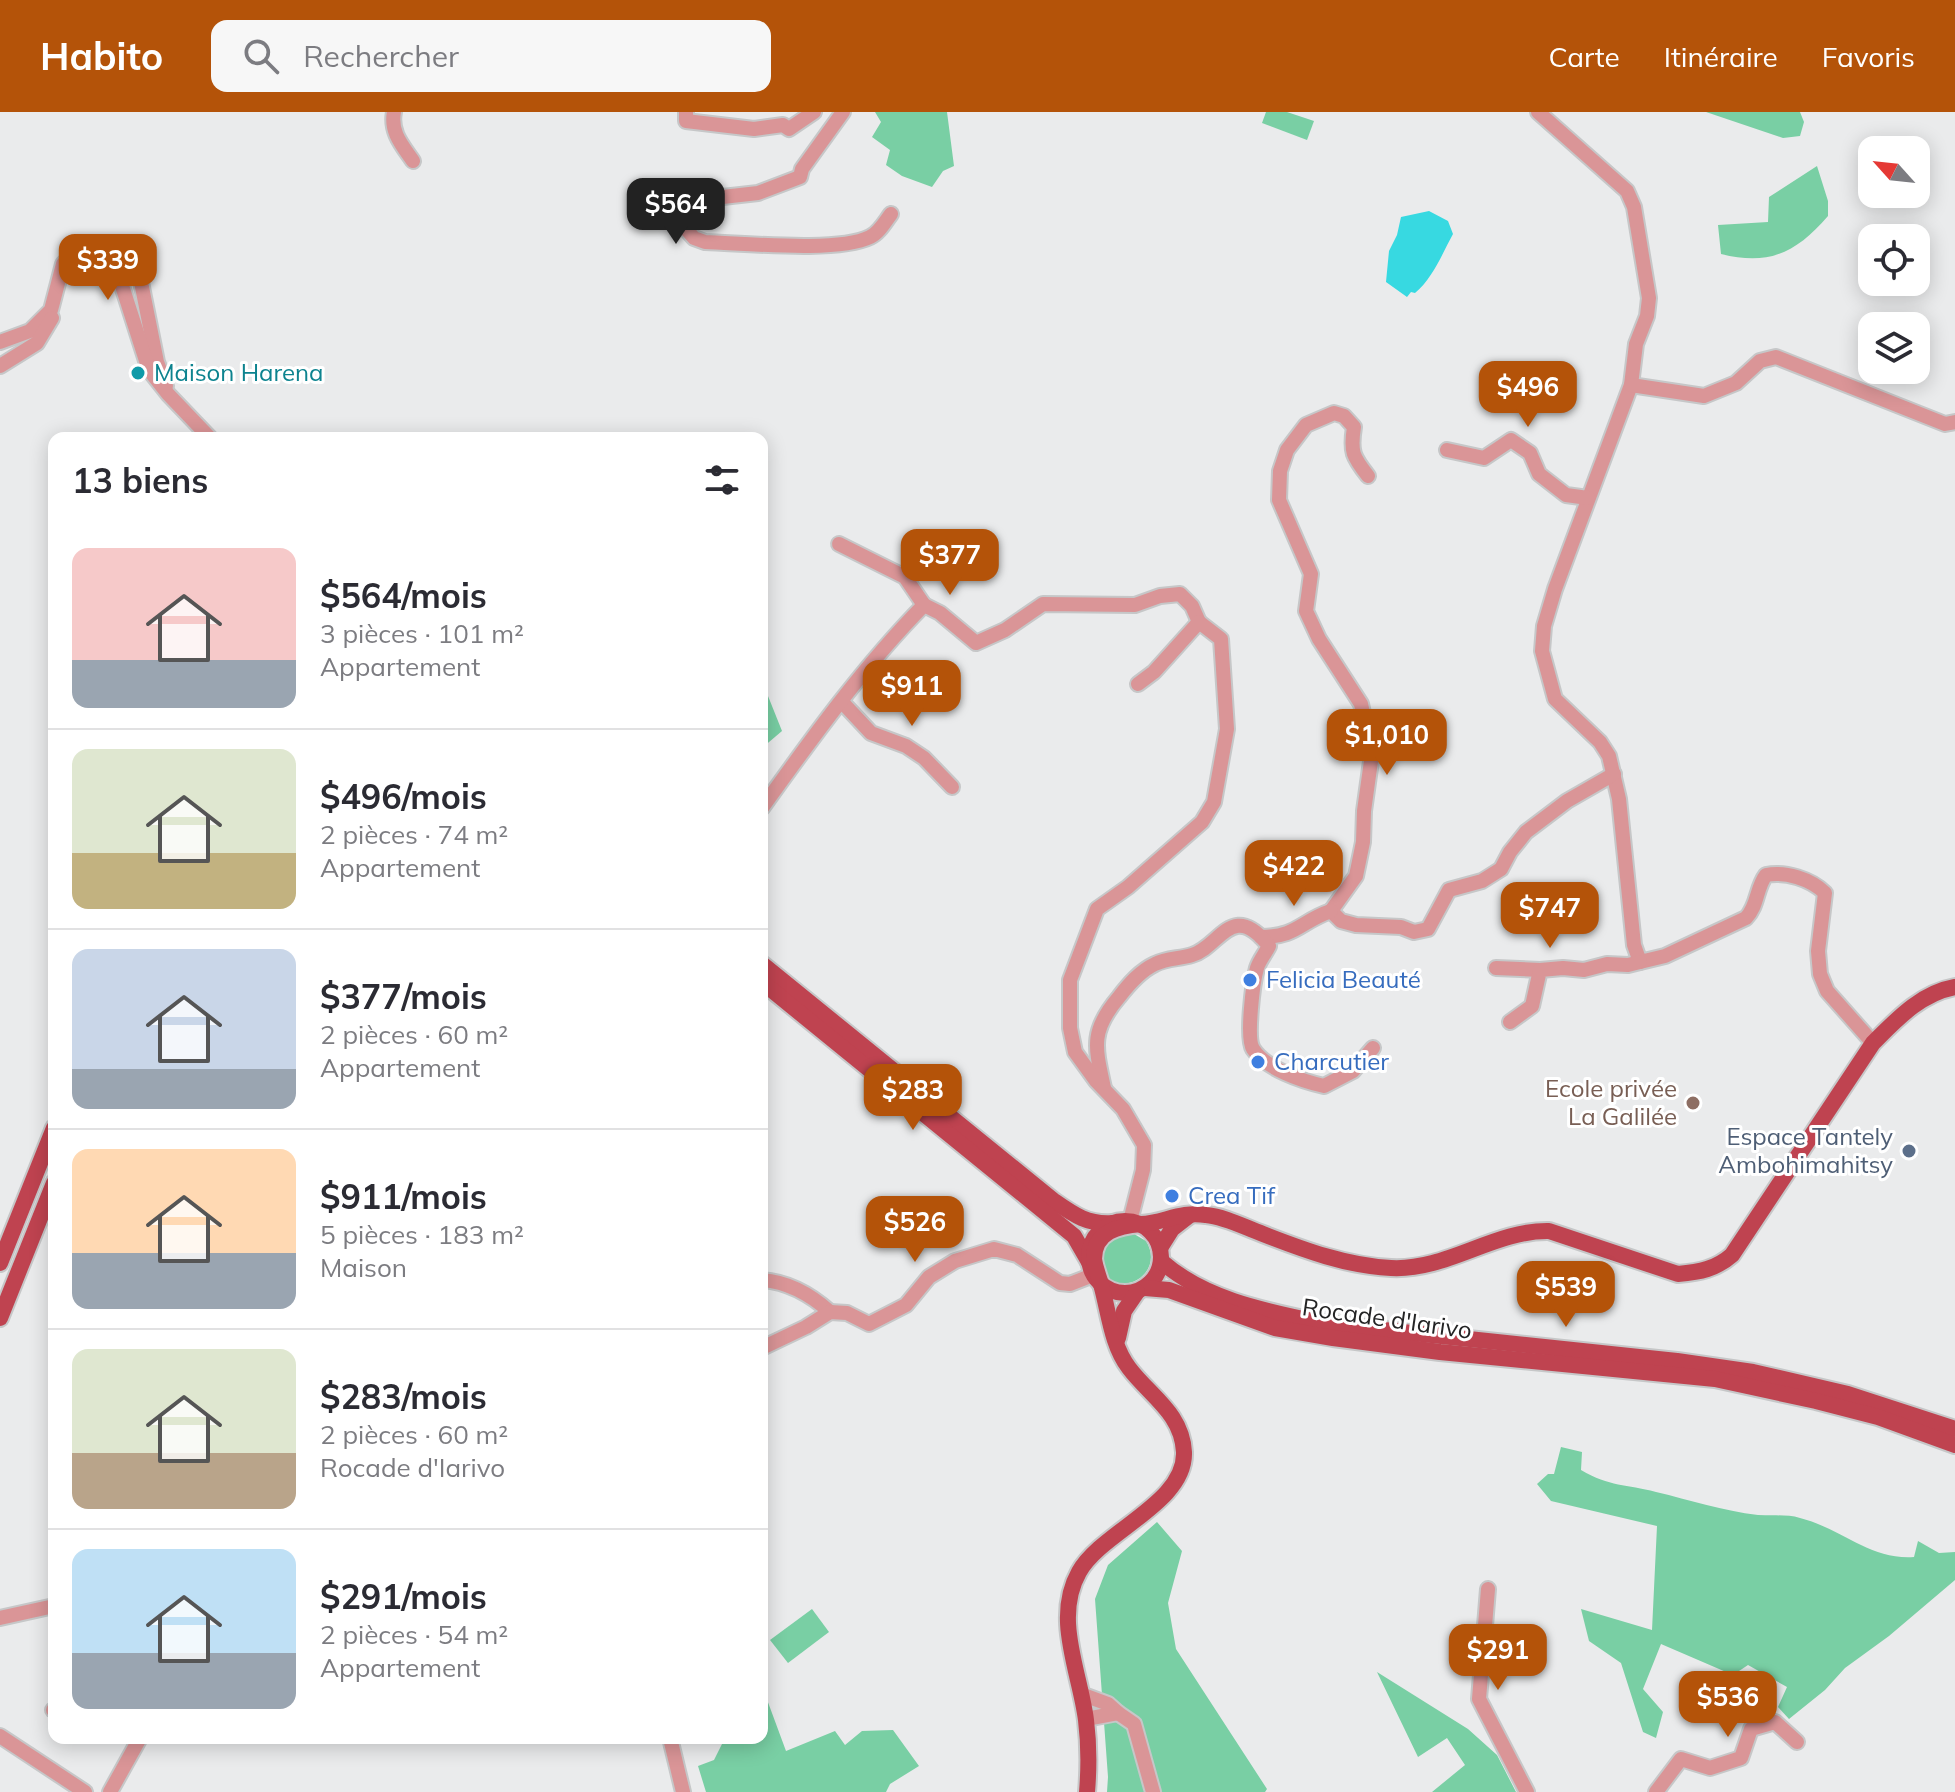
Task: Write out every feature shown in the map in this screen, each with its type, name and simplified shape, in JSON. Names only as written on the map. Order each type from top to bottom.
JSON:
[{"type":"main road","points":[[768,969],[1054,1201],[1082,1220],[1098,1224],[1128,1223],[1149,1230],[1161,1254]]},
{"type":"main road","points":[[768,987],[1074,1236],[1095,1274],[1130,1370],[1176,1421],[1184,1454],[1182,1468],[1172,1487],[1109,1541],[1080,1571],[1069,1604],[1068,1636],[1086,1719],[1089,1761],[1087,1792]]},
{"type":"main road","points":[[1141,1290],[1124,1294],[1112,1291],[1095,1274],[1098,1242],[1113,1227],[1191,1214],[1222,1218],[1325,1257],[1394,1269],[1446,1260],[1505,1236],[1528,1231],[1549,1231],[1586,1241],[1678,1274],[1700,1272],[1721,1265],[1732,1255],[1873,1043],[1903,1012],[1939,990],[1955,987]]},
{"type":"main road","points":[[0,1263],[48,1143]]},
{"type":"main road","points":[[0,1318],[48,1198]]},
{"type":"main road","points":[[1118,1344],[1118,1328],[1124,1311],[1156,1276],[1172,1229],[1191,1214]]},
{"type":"main road","points":[[1095,1274],[1095,1238],[1128,1223]]},
{"type":"main road","name":"Rocade d'Iarivo","points":[[1161,1254],[1179,1276],[1210,1292],[1279,1314],[1327,1324],[1661,1359],[1753,1372],[1848,1394],[1955,1429]]},
{"type":"main road","name":"Rocade d'Iarivo","points":[[1141,1290],[1169,1290],[1275,1328],[1333,1338],[1729,1382],[1878,1417],[1955,1445]]},
{"type":"street","points":[[394,112],[392,123],[397,138],[413,161]]},
{"type":"street","points":[[686,112],[686,121],[754,129],[783,125],[789,129],[814,112]]},
{"type":"street","points":[[843,112],[802,169],[800,177],[758,193],[696,200],[687,208],[687,230],[694,238],[705,242],[829,245],[868,238],[891,214]]},
{"type":"street","points":[[1538,112],[1627,191],[1634,207],[1649,298],[1647,316],[1636,344],[1631,385],[1544,626],[1542,651],[1555,699],[1600,742],[1609,756],[1614,774],[1634,945],[1640,962]]},
{"type":"street","points":[[0,342],[30,331],[51,310],[63,264],[74,253],[91,249],[109,259],[116,267],[149,370],[204,432]]},
{"type":"street","points":[[139,272],[157,362],[168,394]]},
{"type":"street","points":[[0,366],[37,343],[53,317],[51,310]]},
{"type":"street","points":[[1631,385],[1704,396],[1736,383],[1760,361],[1776,357],[1945,424],[1955,422]]},
{"type":"street","points":[[1261,937],[1280,937],[1331,911],[1356,876],[1363,842],[1372,754],[1361,704],[1319,639],[1306,611],[1311,574],[1279,500],[1280,471],[1287,450],[1306,425],[1334,413],[1344,416],[1354,427],[1354,459],[1368,476]]},
{"type":"street","points":[[1447,450],[1484,458],[1511,440],[1530,453],[1539,474],[1566,495],[1588,498]]},
{"type":"street","points":[[839,544],[905,577],[924,605],[940,613],[976,643],[1005,630],[1043,604],[1135,605],[1160,596],[1180,594],[1192,606],[1199,622],[1221,639],[1227,729],[1214,802],[1202,822],[1128,887],[1097,909],[1070,980],[1070,1028],[1075,1052],[1123,1109],[1144,1145],[1143,1170],[1128,1223]]},
{"type":"street","points":[[768,800],[896,634],[924,605]]},
{"type":"street","points":[[1138,684],[1154,672],[1199,622]]},
{"type":"street","points":[[842,702],[871,733],[906,746],[924,758],[952,787]]},
{"type":"street","points":[[1331,911],[1341,921],[1356,925],[1401,927],[1414,932],[1428,929],[1449,890],[1482,881],[1501,869],[1526,832],[1567,801],[1614,774]]},
{"type":"street","points":[[1496,968],[1584,970],[1607,964],[1628,965],[1665,956],[1746,918],[1753,910],[1759,884],[1766,875],[1779,872],[1817,885],[1825,893],[1818,951],[1823,982],[1873,1043]]},
{"type":"street","points":[[1104,1089],[1095,1051],[1097,1031],[1105,1013],[1130,982],[1156,963],[1194,955],[1228,929],[1246,928],[1269,946],[1257,967],[1250,1034],[1250,1044],[1260,1057],[1296,1079],[1324,1086],[1353,1071],[1373,1048]]},
{"type":"street","points":[[1510,1022],[1532,1006],[1540,970]]},
{"type":"street","points":[[768,1345],[830,1312],[847,1313],[869,1324],[906,1305],[929,1277],[955,1261],[994,1249],[1017,1255],[1060,1283],[1070,1284],[1095,1274]]},
{"type":"street","points":[[768,1280],[811,1295],[830,1312]]},
{"type":"street","points":[[1488,1589],[1479,1699],[1527,1792]]},
{"type":"street","points":[[0,1618],[48,1607]]},
{"type":"street","points":[[1081,1694],[1108,1704],[1134,1724],[1153,1792]]},
{"type":"street","points":[[1086,1719],[1118,1713]]},
{"type":"street","points":[[1656,1792],[1681,1759],[1710,1768],[1741,1758],[1751,1729],[1775,1722],[1797,1742]]},
{"type":"street","points":[[0,1736],[85,1792]]},
{"type":"street","points":[[110,1792],[137,1744]]},
{"type":"street","points":[[671,1744],[683,1792]]},
{"type":"green space","points":[[875,112],[947,112],[954,166],[943,171],[932,187],[902,176],[886,165],[890,150],[872,137],[881,122]]},
{"type":"green space","points":[[1266,112],[1287,112],[1314,121],[1307,140],[1262,123]]},
{"type":"green space","points":[[1706,112],[1800,112],[1804,122],[1800,136],[1783,138]]},
{"type":"green space","points":[[1817,166],[1828,201],[1828,216],[1816,229],[1793,247],[1768,257],[1721,254],[1718,225],[1768,222],[1769,197]]},
{"type":"green space","points":[[768,696],[782,731],[768,743]]},
{"type":"green space","points":[[1129,1231],[1146,1241],[1151,1253],[1150,1264],[1146,1273],[1138,1279],[1118,1283],[1100,1269],[1102,1244]]},
{"type":"green space","points":[[1561,1447],[1582,1452],[1581,1470],[1610,1482],[1732,1511],[1800,1518],[1883,1554],[1914,1557],[1918,1541],[1939,1553],[1955,1552],[1955,1580],[1889,1636],[1845,1668],[1825,1690],[1789,1719],[1778,1707],[1787,1687],[1748,1665],[1733,1675],[1661,1644],[1643,1689],[1663,1712],[1656,1738],[1643,1732],[1621,1663],[1589,1641],[1581,1609],[1652,1630],[1657,1526],[1551,1501],[1537,1484],[1548,1474],[1554,1474]]},
{"type":"green space","points":[[1157,1522],[1182,1551],[1168,1603],[1176,1649],[1267,1789],[1265,1792],[1107,1792],[1095,1599],[1108,1565]]},
{"type":"green space","points":[[812,1609],[829,1632],[788,1663],[770,1640]]},
{"type":"green space","points":[[1377,1672],[1468,1729],[1497,1755],[1516,1792],[1432,1792],[1465,1765],[1447,1738],[1418,1757]]},
{"type":"green space","points":[[768,1702],[786,1751],[835,1731],[845,1745],[862,1731],[893,1730],[919,1766],[890,1784],[886,1792],[706,1792],[698,1766],[714,1760],[722,1744],[768,1744]]},
{"type":"water","points":[[1429,211],[1448,221],[1453,234],[1427,280],[1407,297],[1386,282],[1389,251],[1401,217]]},
{"type":"place","name":"Maison Harena","points":[[138,373]]},
{"type":"place","name":"Felicia Beauté","points":[[1250,980]]},
{"type":"place","name":"Charcutier","points":[[1258,1062]]},
{"type":"place","name":"Ecole privée La Galilée","points":[[1693,1103]]},
{"type":"place","name":"Espace Tantely Ambohimahitsy","points":[[1909,1151]]},
{"type":"place","name":"Crea Tif","points":[[1172,1196]]}]
